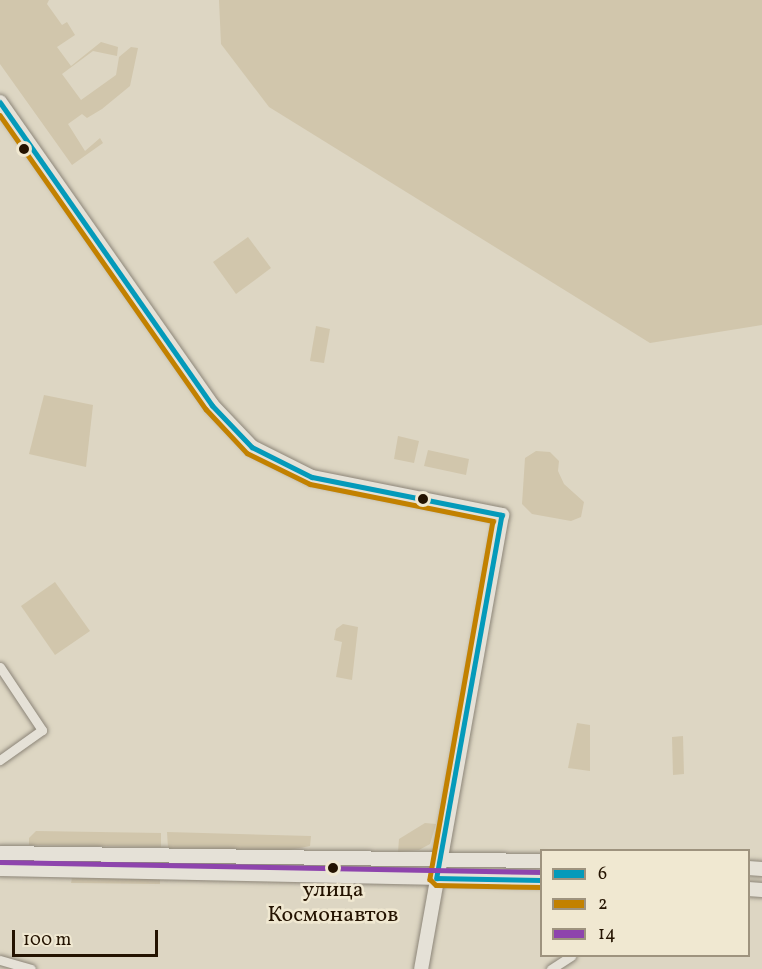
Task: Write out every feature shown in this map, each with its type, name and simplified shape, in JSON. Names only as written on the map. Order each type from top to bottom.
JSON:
[{"type":"street","points":[[0,102],[212,405],[252,447],[312,477],[502,515],[421,969]]},
{"type":"street","points":[[0,667],[42,730],[0,760]]},
{"type":"street","points":[[0,853],[540,861]]},
{"type":"street","points":[[0,869],[540,880]]},
{"type":"street","points":[[551,969],[569,957]]},
{"type":"street","points":[[0,960],[31,969]]},
{"type":"shaded area","points":[[0,0],[49,0],[47,4],[62,25],[67,22],[75,35],[57,47],[71,66],[101,42],[118,47],[117,56],[93,51],[62,74],[81,100],[116,75],[119,57],[131,47],[138,48],[130,86],[102,109],[87,118],[82,114],[68,124],[85,151],[100,138],[103,143],[72,165],[0,64]]},
{"type":"shaded area","points":[[219,0],[762,0],[762,325],[650,343],[269,107],[221,44]]},
{"type":"shaded area","points":[[248,237],[271,268],[236,294],[213,262]]},
{"type":"shaded area","points":[[316,326],[330,329],[324,363],[310,361]]},
{"type":"shaded area","points":[[44,395],[93,405],[86,467],[29,454]]},
{"type":"shaded area","points":[[398,436],[419,441],[414,463],[394,459]]},
{"type":"shaded area","points":[[428,450],[469,459],[466,475],[424,466]]},
{"type":"shaded area","points":[[536,451],[550,452],[559,461],[558,471],[564,484],[584,502],[581,517],[571,521],[532,514],[522,504],[525,458]]},
{"type":"shaded area","points":[[55,582],[90,631],[55,655],[21,606]]},
{"type":"shaded area","points":[[343,624],[358,627],[352,680],[336,677],[342,642],[334,640],[336,629]]},
{"type":"shaded area","points":[[577,723],[590,725],[590,771],[568,768]]},
{"type":"shaded area","points":[[683,736],[684,774],[673,775],[672,737]]},
{"type":"shaded area","points":[[425,823],[436,824],[430,844],[419,850],[398,852],[399,839]]},
{"type":"shaded area","points":[[36,831],[161,833],[161,847],[29,845],[29,838]]},
{"type":"shaded area","points":[[167,832],[311,836],[310,846],[289,850],[168,848]]},
{"type":"shaded area","points":[[72,878],[160,879],[160,884],[71,883]]},
{"type":"transit line","name":"6","points":[[0,102],[212,405],[252,447],[312,477],[502,515]]},
{"type":"transit line","name":"2","points":[[0,115],[206,409],[247,453],[310,484],[493,521],[430,879],[436,885],[540,887]]},
{"type":"transit line","name":"6","points":[[502,515],[437,878],[540,880]]},
{"type":"transit line","name":"14","points":[[0,862],[540,872]]},
{"type":"place","name":"улица Космонавтов","points":[[333,868]]}]
